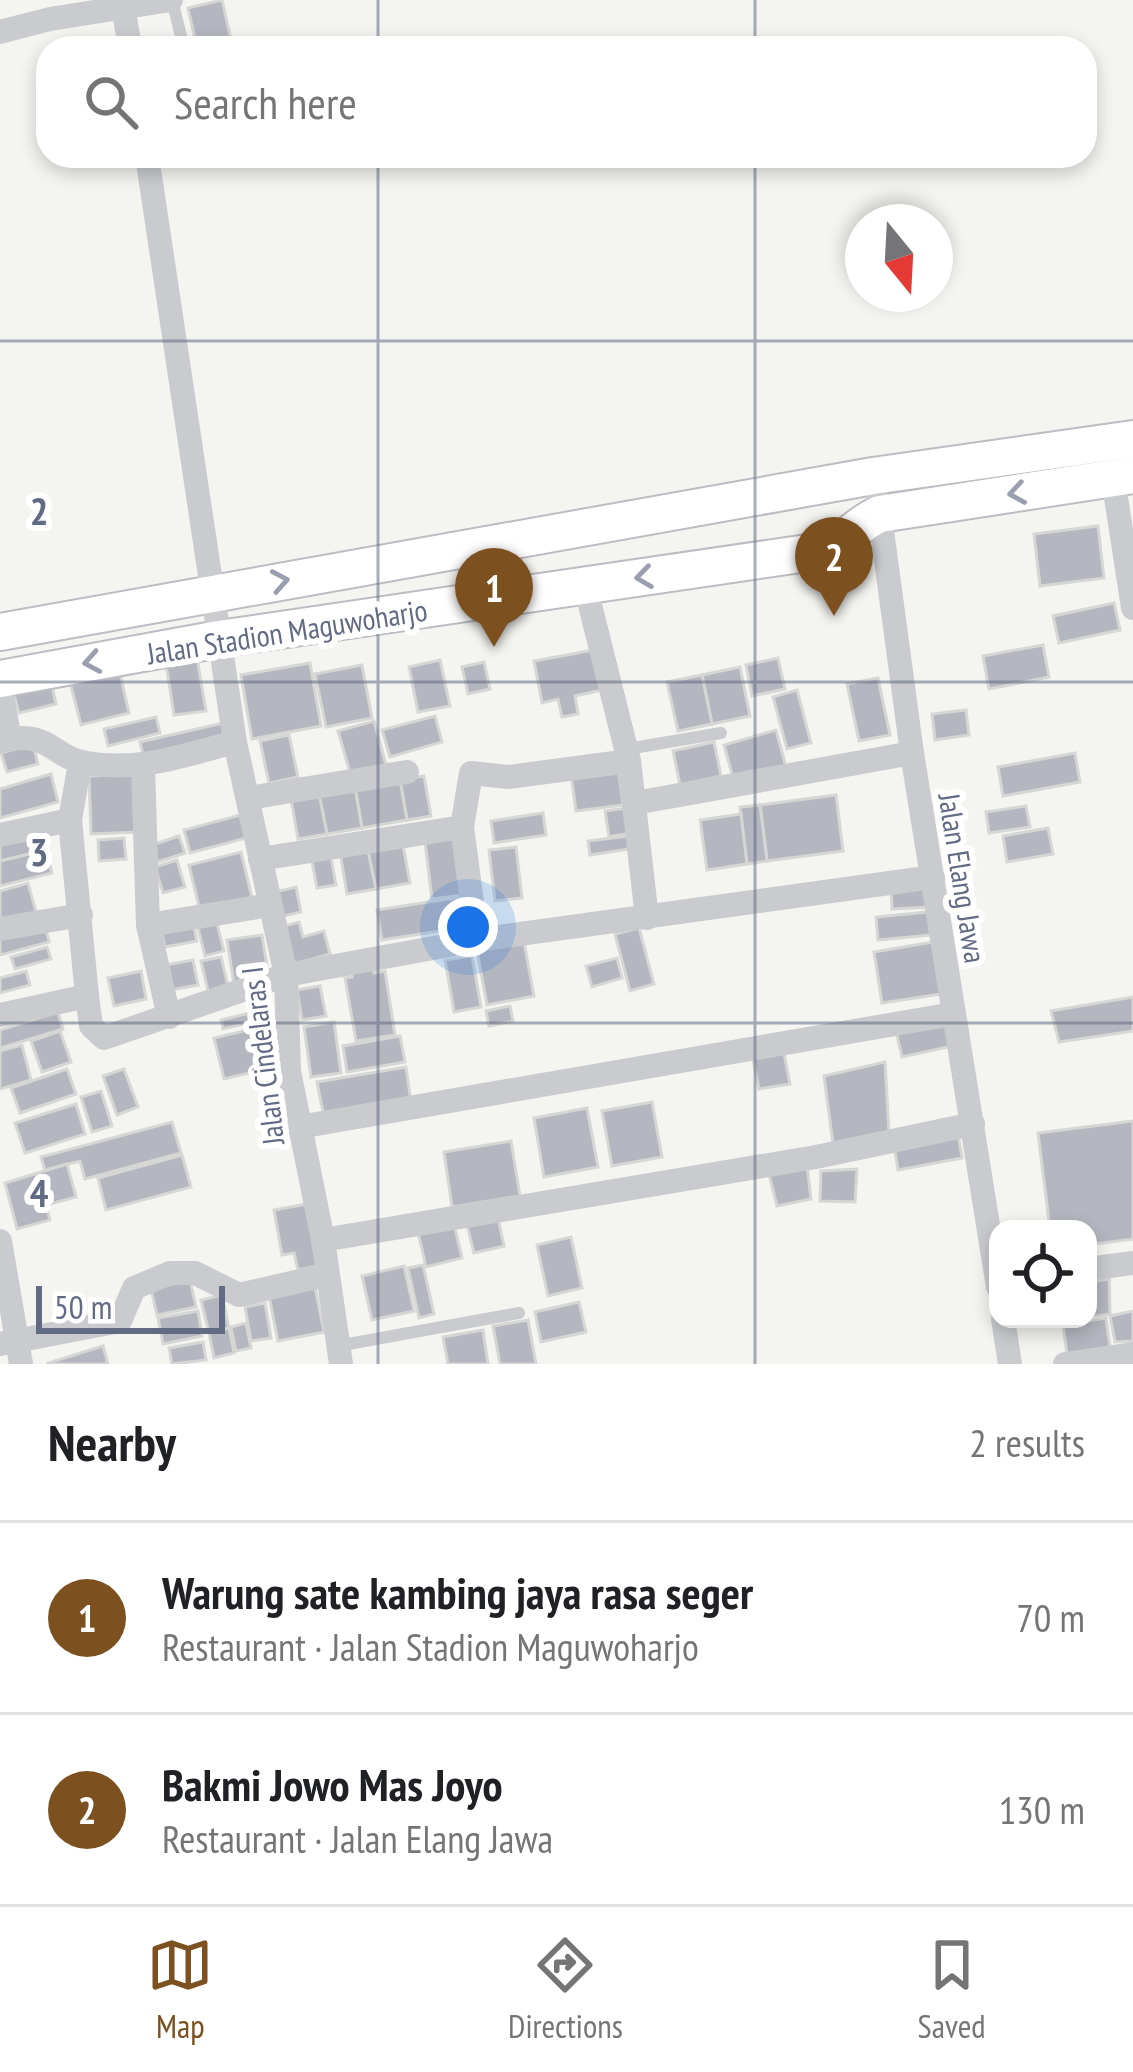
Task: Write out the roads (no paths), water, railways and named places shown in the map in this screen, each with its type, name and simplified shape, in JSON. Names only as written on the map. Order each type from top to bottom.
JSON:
[{"type":"main road","name":"Jalan Stadion Maguwoharjo","points":[[0,632],[873,476],[1133,439]]},
{"type":"main road","name":"Jalan Stadion Maguwoharjo","points":[[0,683],[219,639],[797,555],[837,546],[865,520],[880,514],[1123,477]]},
{"type":"main road","points":[[787,494],[797,555]]},
{"type":"street","points":[[0,32],[95,6],[172,0]]},
{"type":"street","points":[[123,3],[128,36]]},
{"type":"street","name":"Jalan Cindelaras I","points":[[149,168],[235,742],[286,975],[289,1071],[323,1240],[338,1355]]},
{"type":"street","name":"Jalan Elang Jawa","points":[[873,476],[912,753],[989,1226]]},
{"type":"street","points":[[1123,477],[1133,608]]},
{"type":"street","points":[[585,585],[628,755],[647,918]]},
{"type":"street","points":[[0,683],[5,740],[44,740],[80,763],[143,767],[235,742]]},
{"type":"street","points":[[635,803],[912,753]]},
{"type":"street","points":[[477,940],[462,827],[471,773],[526,776],[628,755]]},
{"type":"street","points":[[80,763],[70,820],[91,1026],[104,1038],[286,975],[477,940],[933,877]]},
{"type":"street","points":[[143,767],[148,925],[169,1017]]},
{"type":"street","points":[[249,797],[406,772]]},
{"type":"street","points":[[0,835],[70,820]]},
{"type":"street","points":[[260,860],[462,827]]},
{"type":"street","points":[[148,925],[270,904]]},
{"type":"street","points":[[0,929],[81,915]]},
{"type":"street","points":[[0,1015],[87,995]]},
{"type":"street","points":[[299,1127],[953,1014]]},
{"type":"street","points":[[323,1240],[816,1156],[973,1124]]},
{"type":"street","points":[[0,1241],[12,1350],[120,1322],[134,1288],[170,1273],[195,1273],[239,1295],[326,1275]]},
{"type":"street","points":[[1097,1268],[1133,1263]]},
{"type":"street","points":[[1004,1328],[1010,1364]]},
{"type":"street","points":[[1064,1364],[1133,1354]]},
{"type":"lane","points":[[172,0],[181,36]]},
{"type":"lane","points":[[628,755],[721,733]]},
{"type":"lane","points":[[338,1355],[519,1313]]},
{"type":"place","name":"Bakmi Jowo Mas Joyo","points":[[834,616]]},
{"type":"place","name":"Warung sate kambing jaya rasa seger","points":[[494,647]]}]
